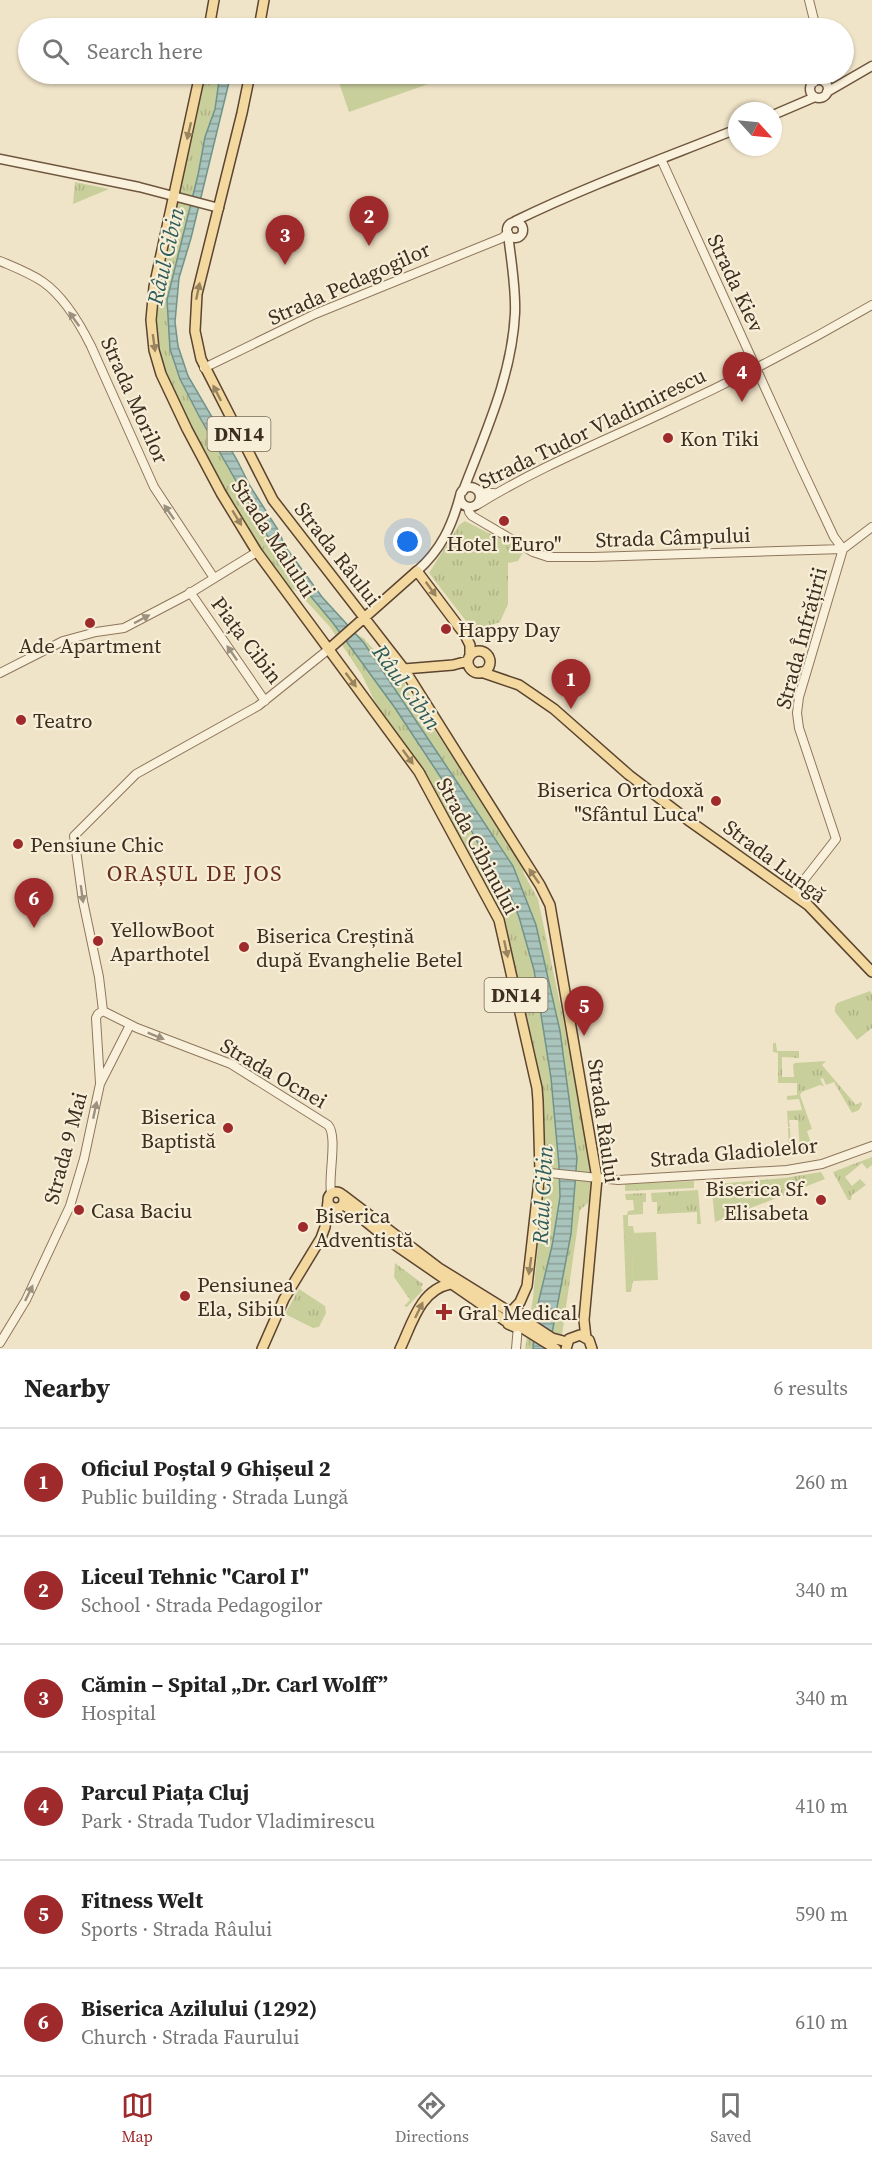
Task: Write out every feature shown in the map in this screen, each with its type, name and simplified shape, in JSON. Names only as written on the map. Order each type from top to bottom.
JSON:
[{"type":"main road","points":[[211,18],[214,0]]},
{"type":"main road","points":[[261,18],[264,0]]},
{"type":"main road","points":[[854,77],[870,68]]},
{"type":"main road","name":"Strada Malului","points":[[199,84],[178,197],[152,299],[151,320],[154,350],[161,374],[221,493],[257,552],[322,639]]},
{"type":"main road","name":"DN14","points":[[216,207],[247,84]]},
{"type":"main road","points":[[782,111],[793,107],[819,84],[840,84]]},
{"type":"main road","points":[[469,658],[475,652],[483,652],[487,655],[489,662],[486,669],[478,672],[470,667],[469,658],[470,645],[465,635],[417,571],[438,549],[453,522],[495,407],[510,355],[515,309],[508,225],[536,210],[728,133]]},
{"type":"main road","points":[[0,159],[216,207]]},
{"type":"main road","name":"Strada Râului","points":[[216,207],[195,308],[195,331],[204,368],[273,500],[362,620],[404,669],[540,885],[550,906],[595,1178],[584,1320],[586,1338]]},
{"type":"main road","points":[[512,262],[528,220],[536,210]]},
{"type":"main road","points":[[515,221],[522,225],[523,232]]},
{"type":"main road","points":[[508,234],[516,238],[523,232]]},
{"type":"main road","points":[[453,522],[480,498],[475,489],[474,466]]},
{"type":"main road","points":[[462,493],[475,489]]},
{"type":"main road","points":[[462,493],[462,502],[471,506]]},
{"type":"main road","name":"Piața Cibin","points":[[331,647],[417,571]]},
{"type":"main road","name":"Strada Cibinului","points":[[322,639],[331,647],[419,772],[495,912],[503,933],[537,1088],[545,1173],[527,1286],[522,1298],[512,1311]]},
{"type":"main road","name":"Strada Lungă","points":[[404,669],[453,665],[469,658]]},
{"type":"main road","name":"Strada Lungă","points":[[489,662],[505,679]]},
{"type":"main road","name":"Strada Lungă","points":[[453,665],[505,679],[540,698],[629,775],[815,911],[872,972]]},
{"type":"main road","points":[[261,1349],[284,1299],[321,1238],[325,1227],[329,1197],[336,1192],[343,1200],[450,1284],[513,1327],[522,1325],[567,1342],[580,1335],[586,1338]]},
{"type":"main road","points":[[329,1197],[329,1205],[335,1208],[343,1200]]},
{"type":"main road","points":[[343,1200],[440,1268],[512,1311],[519,1312],[522,1325],[556,1349]]},
{"type":"main road","points":[[400,1349],[426,1296],[436,1288],[450,1284]]},
{"type":"main road","name":"DN14","points":[[507,1322],[506,1317],[512,1311]]},
{"type":"main road","name":"Strada Râului","points":[[567,1342],[584,1320]]},
{"type":"main road","name":"DN14","points":[[586,1338],[592,1349]]},
{"type":"street","points":[[809,0],[814,18]]},
{"type":"street","name":"Strada Kiev","points":[[661,159],[755,369],[834,537],[843,549]]},
{"type":"street","name":"Strada Pedagogilor","points":[[204,368],[315,314],[508,234]]},
{"type":"street","name":"Strada Morilor","points":[[0,261],[46,284],[59,297],[79,326],[91,346],[154,487],[214,578]]},
{"type":"street","name":"Strada Tudor Vladimirescu","points":[[471,506],[755,369],[810,341],[872,305]]},
{"type":"street","points":[[475,489],[488,494],[501,491]]},
{"type":"street","name":"Strada Câmpului","points":[[471,506],[470,515],[533,552],[548,556],[593,557],[843,549]]},
{"type":"street","points":[[843,549],[872,527]]},
{"type":"street","name":"Strada Înfrățirii","points":[[793,894],[836,839],[802,739],[797,713],[843,549]]},
{"type":"street","name":"Piața Cibin","points":[[257,552],[190,592],[266,701],[331,647]]},
{"type":"street","points":[[0,673],[63,640],[124,628],[190,592]]},
{"type":"street","points":[[100,1084],[96,1018],[103,1011],[74,836],[141,771],[266,701]]},
{"type":"street","name":"Strada Ocnei","points":[[103,1011],[130,1025],[231,1064],[326,1123],[332,1131],[329,1197]]},
{"type":"street","name":"Strada 9 Mai","points":[[0,1343],[26,1300],[70,1206],[84,1159],[100,1084],[130,1025]]},
{"type":"street","name":"Strada Gladiolelor","points":[[545,1173],[637,1179],[790,1170],[822,1164],[872,1146]]},
{"type":"street","points":[[516,1349],[522,1325]]},
{"type":"green space","points":[[198,84],[219,84],[215,109],[205,137],[198,175],[167,300],[174,364],[199,416],[272,544],[293,575],[333,624],[362,637],[405,682],[405,687],[521,861],[524,874],[538,899],[575,1075],[592,1177],[590,1201],[580,1210],[560,1349],[525,1349],[533,1298],[543,1190],[544,1149],[537,1088],[499,920],[419,772],[378,708],[362,675],[330,627],[297,591],[290,588],[221,493],[161,374],[151,320]]},
{"type":"green space","points":[[339,84],[428,84],[349,112]]},
{"type":"green space","points":[[75,182],[109,189],[73,204]]},
{"type":"green space","points":[[465,521],[524,551],[518,561],[508,563],[508,604],[500,622],[485,627],[484,641],[429,573],[459,525]]},
{"type":"green space","points":[[870,991],[872,994],[872,1028],[857,1040],[835,1012],[835,1007],[837,1003]]},
{"type":"green space","points":[[773,1043],[776,1043],[777,1051],[799,1051],[799,1058],[782,1057],[782,1077],[794,1077],[793,1065],[795,1063],[826,1061],[822,1065],[856,1105],[861,1102],[862,1104],[859,1110],[852,1113],[834,1082],[826,1085],[823,1078],[820,1079],[824,1086],[820,1085],[802,1092],[800,1095],[812,1129],[807,1131],[814,1152],[806,1155],[789,1155],[788,1128],[790,1128],[791,1152],[800,1152],[798,1120],[789,1120],[790,1127],[788,1127],[787,1111],[802,1110],[799,1099],[787,1100],[787,1096],[797,1095],[797,1083],[778,1083],[778,1053],[773,1052]]},
{"type":"green space","points":[[872,1157],[872,1165],[867,1169],[862,1163],[845,1177],[852,1186],[860,1179],[866,1185],[852,1195],[851,1200],[848,1200],[833,1172]]},
{"type":"green space","points":[[821,1172],[825,1179],[715,1222],[712,1192],[716,1184]]},
{"type":"green space","points":[[694,1181],[694,1188],[625,1191],[625,1184]]},
{"type":"green space","points":[[698,1190],[701,1224],[697,1224],[697,1212],[657,1214],[657,1202],[652,1202],[651,1193]]},
{"type":"green space","points":[[646,1193],[643,1214],[628,1215],[628,1226],[633,1226],[634,1233],[632,1233],[633,1281],[631,1292],[626,1292],[623,1215],[634,1210],[633,1200],[626,1200],[625,1194]]},
{"type":"green space","points":[[656,1232],[658,1280],[633,1281],[631,1233]]},
{"type":"green space","points":[[395,1263],[423,1284],[421,1288],[423,1290],[407,1307],[404,1306],[410,1300],[394,1277]]},
{"type":"green space","points":[[299,1289],[325,1306],[326,1313],[319,1327],[313,1328],[285,1314]]},
{"type":"water","points":[[219,84],[229,84],[179,278],[175,322],[178,346],[188,376],[250,486],[280,533],[284,545],[322,597],[364,643],[513,866],[536,925],[560,1031],[577,1158],[571,1234],[549,1349],[533,1349],[536,1312],[552,1246],[560,1197],[559,1166],[551,1078],[534,970],[519,917],[511,897],[481,849],[453,796],[395,708],[333,623],[293,575],[272,544],[199,416],[180,379],[170,349],[167,300],[198,175],[205,137],[215,109]]},
{"type":"place","name":"Liceul Tehnic \"Carol I\"","points":[[369,246]]},
{"type":"place","name":"Cămin – Spital „Dr. Carl Wolff”","points":[[285,265]]},
{"type":"place","name":"Parcul Piața Cluj","points":[[742,402]]},
{"type":"place","name":"Kon Tiki","points":[[668,438]]},
{"type":"place","name":"Hotel \"Euro\"","points":[[504,521]]},
{"type":"place","name":"Ade Apartment","points":[[90,623]]},
{"type":"place","name":"Happy Day","points":[[446,629]]},
{"type":"place","name":"Oficiul Poștal 9 Ghișeul 2","points":[[571,709]]},
{"type":"place","name":"Teatro","points":[[21,720]]},
{"type":"place","name":"Biserica Ortodoxă \"Sfântul Luca\"","points":[[716,801]]},
{"type":"place","name":"Pensiune Chic","points":[[18,844]]},
{"type":"place","name":"Biserica Azilului (1292)","points":[[34,928]]},
{"type":"place","name":"YellowBoot Aparthotel","points":[[98,941]]},
{"type":"place","name":"Biserica Creștină după Evanghelie Betel","points":[[244,947]]},
{"type":"place","name":"Fitness Welt","points":[[584,1036]]},
{"type":"place","name":"Biserica Baptistă","points":[[228,1128]]},
{"type":"place","name":"Biserica Sf. Elisabeta","points":[[821,1200]]},
{"type":"place","name":"Casa Baciu","points":[[79,1210]]},
{"type":"place","name":"Biserica Adventistă","points":[[303,1227]]},
{"type":"place","name":"Pensiunea Ela, Sibiu","points":[[185,1296]]},
{"type":"place","name":"Gral Medical","points":[[444,1312]]},
{"type":"district","name":"ORAȘUL DE JOS","points":[[195,873]]},
{"type":"water label","name":"Râul Cibin","points":[[165,256]]},
{"type":"water label","name":"Râul Cibin","points":[[407,687]]},
{"type":"water label","name":"Râul Cibin","points":[[542,1195]]}]
